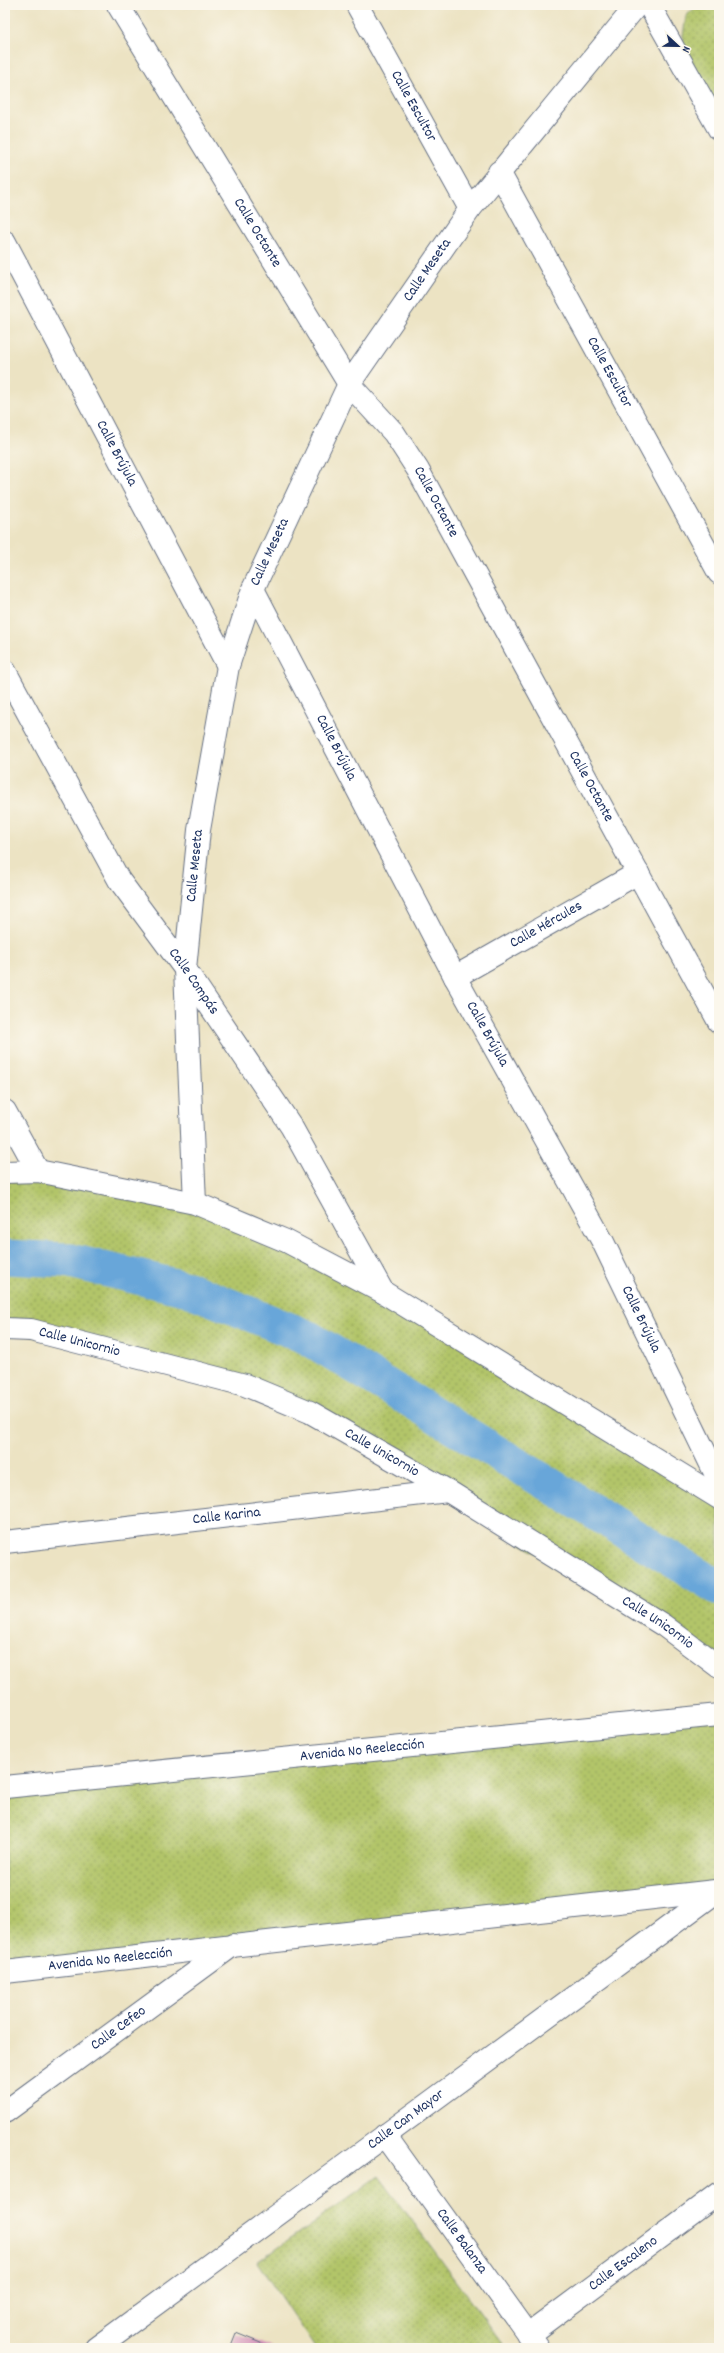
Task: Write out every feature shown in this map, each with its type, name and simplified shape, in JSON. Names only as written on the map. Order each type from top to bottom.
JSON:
[{"type":"street","name":"Calle Octante","points":[[118,5],[349,384],[394,433],[418,470],[719,1022]]},
{"type":"street","name":"Calle Escultor","points":[[357,5],[470,209]]},
{"type":"street","name":"Calle Meseta","points":[[195,1202],[185,968],[199,830],[228,666],[253,589],[349,384],[470,209],[637,5]]},
{"type":"street","points":[[649,5],[719,129]]},
{"type":"street","name":"Calle Escultor","points":[[500,172],[719,573]]},
{"type":"street","name":"Calle Brújula","points":[[5,242],[228,666]]},
{"type":"street","name":"Calle Brújula","points":[[253,589],[455,977],[603,1242],[719,1481]]},
{"type":"street","name":"Calle Compás","points":[[5,671],[119,880],[185,968],[291,1126],[383,1292]]},
{"type":"street","name":"Calle Hércules","points":[[455,977],[638,873]]},
{"type":"street","points":[[5,1111],[38,1171]]},
{"type":"street","points":[[5,1172],[38,1171],[195,1202],[286,1241],[383,1292],[719,1498]]},
{"type":"street","name":"Calle Unicornio","points":[[5,1329],[31,1330],[245,1384],[310,1412],[448,1491],[663,1625],[719,1667]]},
{"type":"street","name":"Calle Karina","points":[[5,1542],[448,1491]]},
{"type":"street","name":"Avenida No Reelección","points":[[5,1787],[719,1715]]},
{"type":"street","name":"Avenida No Reelección","points":[[5,1972],[718,1889]]},
{"type":"street","name":"Calle Can Mayor","points":[[96,2348],[718,1889]]},
{"type":"street","name":"Calle Cefeo","points":[[5,2112],[233,1945]]},
{"type":"street","name":"Calle Balanza","points":[[385,2135],[533,2341]]},
{"type":"street","name":"Calle Escaleno","points":[[533,2341],[719,2193]]},
{"type":"green space","points":[[698,5],[719,5],[719,121],[680,54],[686,16]]},
{"type":"green space","points":[[5,1172],[195,1203],[286,1241],[719,1498],[719,1667],[310,1412],[5,1329]]},
{"type":"green space","points":[[719,1716],[719,1890],[5,1972],[5,1791]]},
{"type":"green space","points":[[379,2176],[506,2348],[315,2348],[257,2262]]},
{"type":"building","points":[[236,2333],[273,2348],[230,2348]]},
{"type":"waterway","points":[[5,1257],[66,1260],[188,1289],[307,1337],[719,1588]]}]
